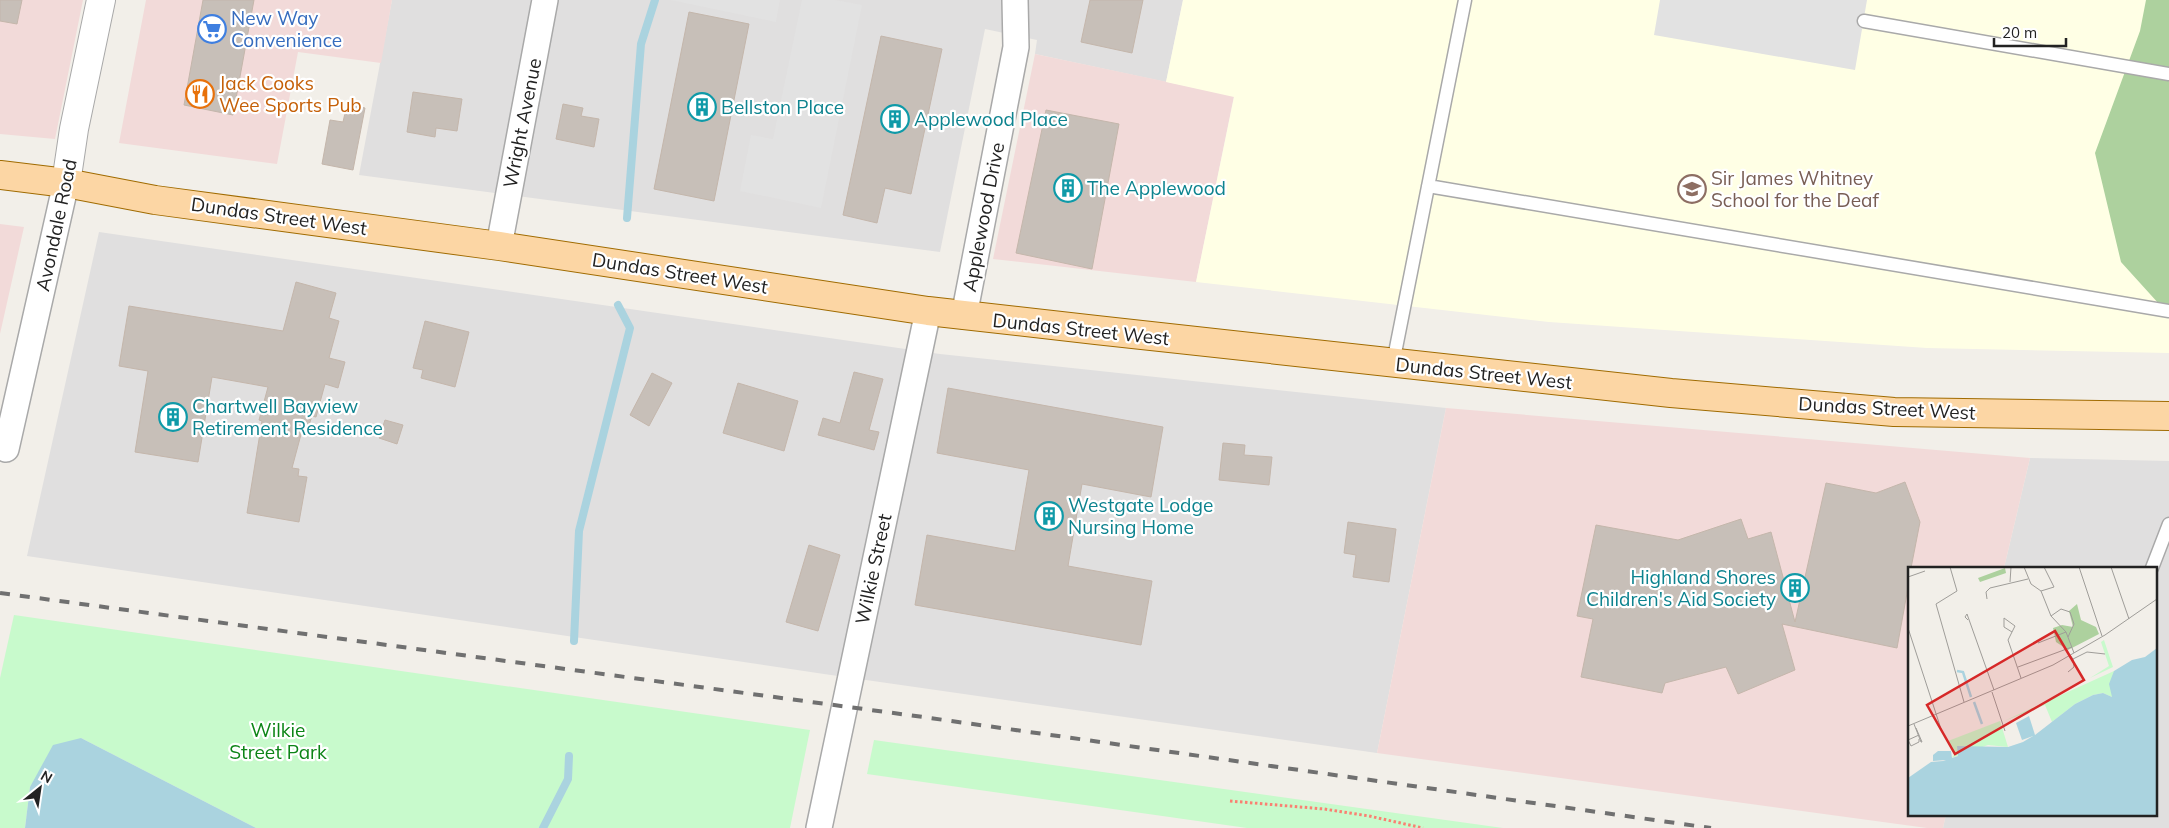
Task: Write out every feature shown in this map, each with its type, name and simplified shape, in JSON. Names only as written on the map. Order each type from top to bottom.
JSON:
[{"type":"main road","name":"Dundas Street West","points":[[0,175],[66,183],[155,200],[499,246],[964,316],[1671,393],[1894,412],[2169,416]]},
{"type":"street","name":"Avondale Road","points":[[6,449],[66,183],[74,129],[102,0]]},
{"type":"street","name":"Wright Avenue","points":[[499,246],[546,0]]},
{"type":"street","name":"Applewood Drive","points":[[964,316],[1016,48],[1015,0]]},
{"type":"street","name":"Wilkie Street","points":[[819,828],[928,311]]},
{"type":"lane","points":[[1393,363],[1465,0]]},
{"type":"lane","points":[[1864,21],[2169,74]]},
{"type":"lane","points":[[1428,186],[2169,311]]},
{"type":"lane","points":[[2152,567],[2169,524]]},
{"type":"path","points":[[1230,801],[1324,809],[1369,816],[1423,828]]},
{"type":"shaded area","points":[[0,0],[83,0],[55,139],[0,134]]},
{"type":"shaded area","points":[[146,0],[392,0],[381,63],[298,52],[277,164],[119,143]]},
{"type":"shaded area","points":[[392,0],[1183,0],[1166,82],[1035,54],[1037,40],[985,29],[940,252],[359,175]]},
{"type":"shaded area","points":[[671,0],[780,0],[776,22]]},
{"type":"shaded area","points":[[802,0],[835,0],[862,5],[821,208],[740,191],[751,135],[773,139]]},
{"type":"shaded area","name":"Sir James Whitney School for the Deaf","points":[[1183,0],[2169,0],[2169,353],[1927,348],[1549,322],[1196,282],[1234,97],[1166,82]]},
{"type":"shaded area","points":[[1660,0],[1867,0],[1855,70],[1654,35]]},
{"type":"shaded area","points":[[1035,54],[1234,96],[1196,282],[993,259]]},
{"type":"shaded area","points":[[0,224],[24,227],[0,334]]},
{"type":"shaded area","points":[[99,232],[940,354],[1446,408],[1377,753],[824,674],[27,556]]},
{"type":"shaded area","points":[[1446,408],[2030,458],[2004,567],[1908,567],[1908,816],[1946,816],[1943,828],[1927,828],[1377,753]]},
{"type":"shaded area","points":[[2030,458],[2169,461],[2169,828],[1943,828],[1946,816],[2156,816],[2156,567],[2004,567]]},
{"type":"green space","points":[[2146,0],[2169,0],[2169,315],[2121,262],[2095,153],[2140,31]]},
{"type":"green space","name":"Wilkie Street Park","points":[[14,615],[810,730],[790,828],[256,828],[81,738],[30,787],[25,828],[0,828],[0,678]]},
{"type":"green space","points":[[874,740],[1503,828],[1247,828],[867,774]]},
{"type":"water","points":[[81,738],[256,828],[25,828],[30,787],[53,745]]},
{"type":"building","points":[[0,0],[22,0],[17,24],[0,21]]},
{"type":"building","points":[[203,0],[254,0],[233,115],[184,105]]},
{"type":"building","points":[[1090,0],[1143,0],[1132,53],[1081,42]]},
{"type":"building","name":"Bellston Place","points":[[689,12],[749,24],[714,201],[654,189]]},
{"type":"building","name":"Applewood Place","points":[[881,36],[942,49],[911,194],[885,188],[877,223],[843,215]]},
{"type":"building","points":[[413,92],[462,99],[457,131],[436,128],[435,137],[407,132]]},
{"type":"building","points":[[347,104],[365,108],[353,170],[322,164],[330,120],[343,122]]},
{"type":"building","points":[[563,104],[583,108],[581,116],[599,119],[594,147],[556,139]]},
{"type":"building","name":"The Applewood","points":[[1046,110],[1119,124],[1092,269],[1016,253]]},
{"type":"building","points":[[296,282],[336,293],[329,318],[339,321],[329,358],[345,362],[338,388],[325,384],[316,417],[312,416],[308,428],[303,427],[292,468],[299,469],[298,476],[307,477],[299,522],[247,513],[262,421],[259,420],[268,387],[212,377],[198,462],[135,452],[148,371],[119,366],[129,306],[283,331]]},
{"type":"building","points":[[425,321],[469,332],[455,387],[421,378],[423,370],[413,368]]},
{"type":"building","points":[[854,372],[883,379],[869,430],[879,432],[874,450],[818,435],[823,418],[840,423]]},
{"type":"building","points":[[652,373],[672,383],[649,426],[630,415]]},
{"type":"building","points":[[738,383],[798,401],[784,451],[723,433]]},
{"type":"building","name":"Westgate Lodge Nursing Home","points":[[948,388],[1163,427],[1151,497],[1082,484],[1068,566],[1152,581],[1141,645],[915,605],[927,535],[1015,551],[1029,470],[937,453]]},
{"type":"building","points":[[385,420],[403,425],[397,444],[379,438]]},
{"type":"building","points":[[1223,443],[1245,445],[1244,455],[1272,457],[1269,485],[1219,480]]},
{"type":"building","name":"Highland Shores Children's Aid Society","points":[[1905,482],[1920,522],[1911,567],[1908,567],[1908,588],[1897,648],[1782,624],[1795,670],[1738,694],[1726,667],[1665,683],[1662,693],[1581,677],[1593,619],[1577,616],[1596,525],[1678,540],[1741,519],[1748,539],[1771,532],[1795,622],[1826,483],[1876,493]]},
{"type":"building","points":[[1348,522],[1396,529],[1389,582],[1353,577],[1356,555],[1344,553]]},
{"type":"building","points":[[809,545],[840,555],[818,631],[786,622]]},
{"type":"waterway","points":[[627,218],[641,44],[655,0]]},
{"type":"waterway","points":[[574,641],[579,531],[630,328],[618,305]]},
{"type":"waterway","points":[[543,828],[568,779],[569,756]]},
{"type":"railway","points":[[0,593],[923,717],[1711,828]]},
{"type":"place","name":"New Way Convenience","points":[[212,29]]},
{"type":"place","name":"Jack Cooks Wee Sports Pub","points":[[200,94]]},
{"type":"place","name":"Bellston Place","points":[[702,107]]},
{"type":"place","name":"Applewood Place","points":[[895,119]]},
{"type":"place","name":"The Applewood","points":[[1068,188]]},
{"type":"place","name":"Sir James Whitney School for the Deaf","points":[[1692,189]]},
{"type":"place","name":"Chartwell Bayview Retirement Residence","points":[[173,417]]},
{"type":"place","name":"Westgate Lodge Nursing Home","points":[[1049,516]]},
{"type":"place","name":"Highland Shores Children's Aid Society","points":[[1795,588]]}]
